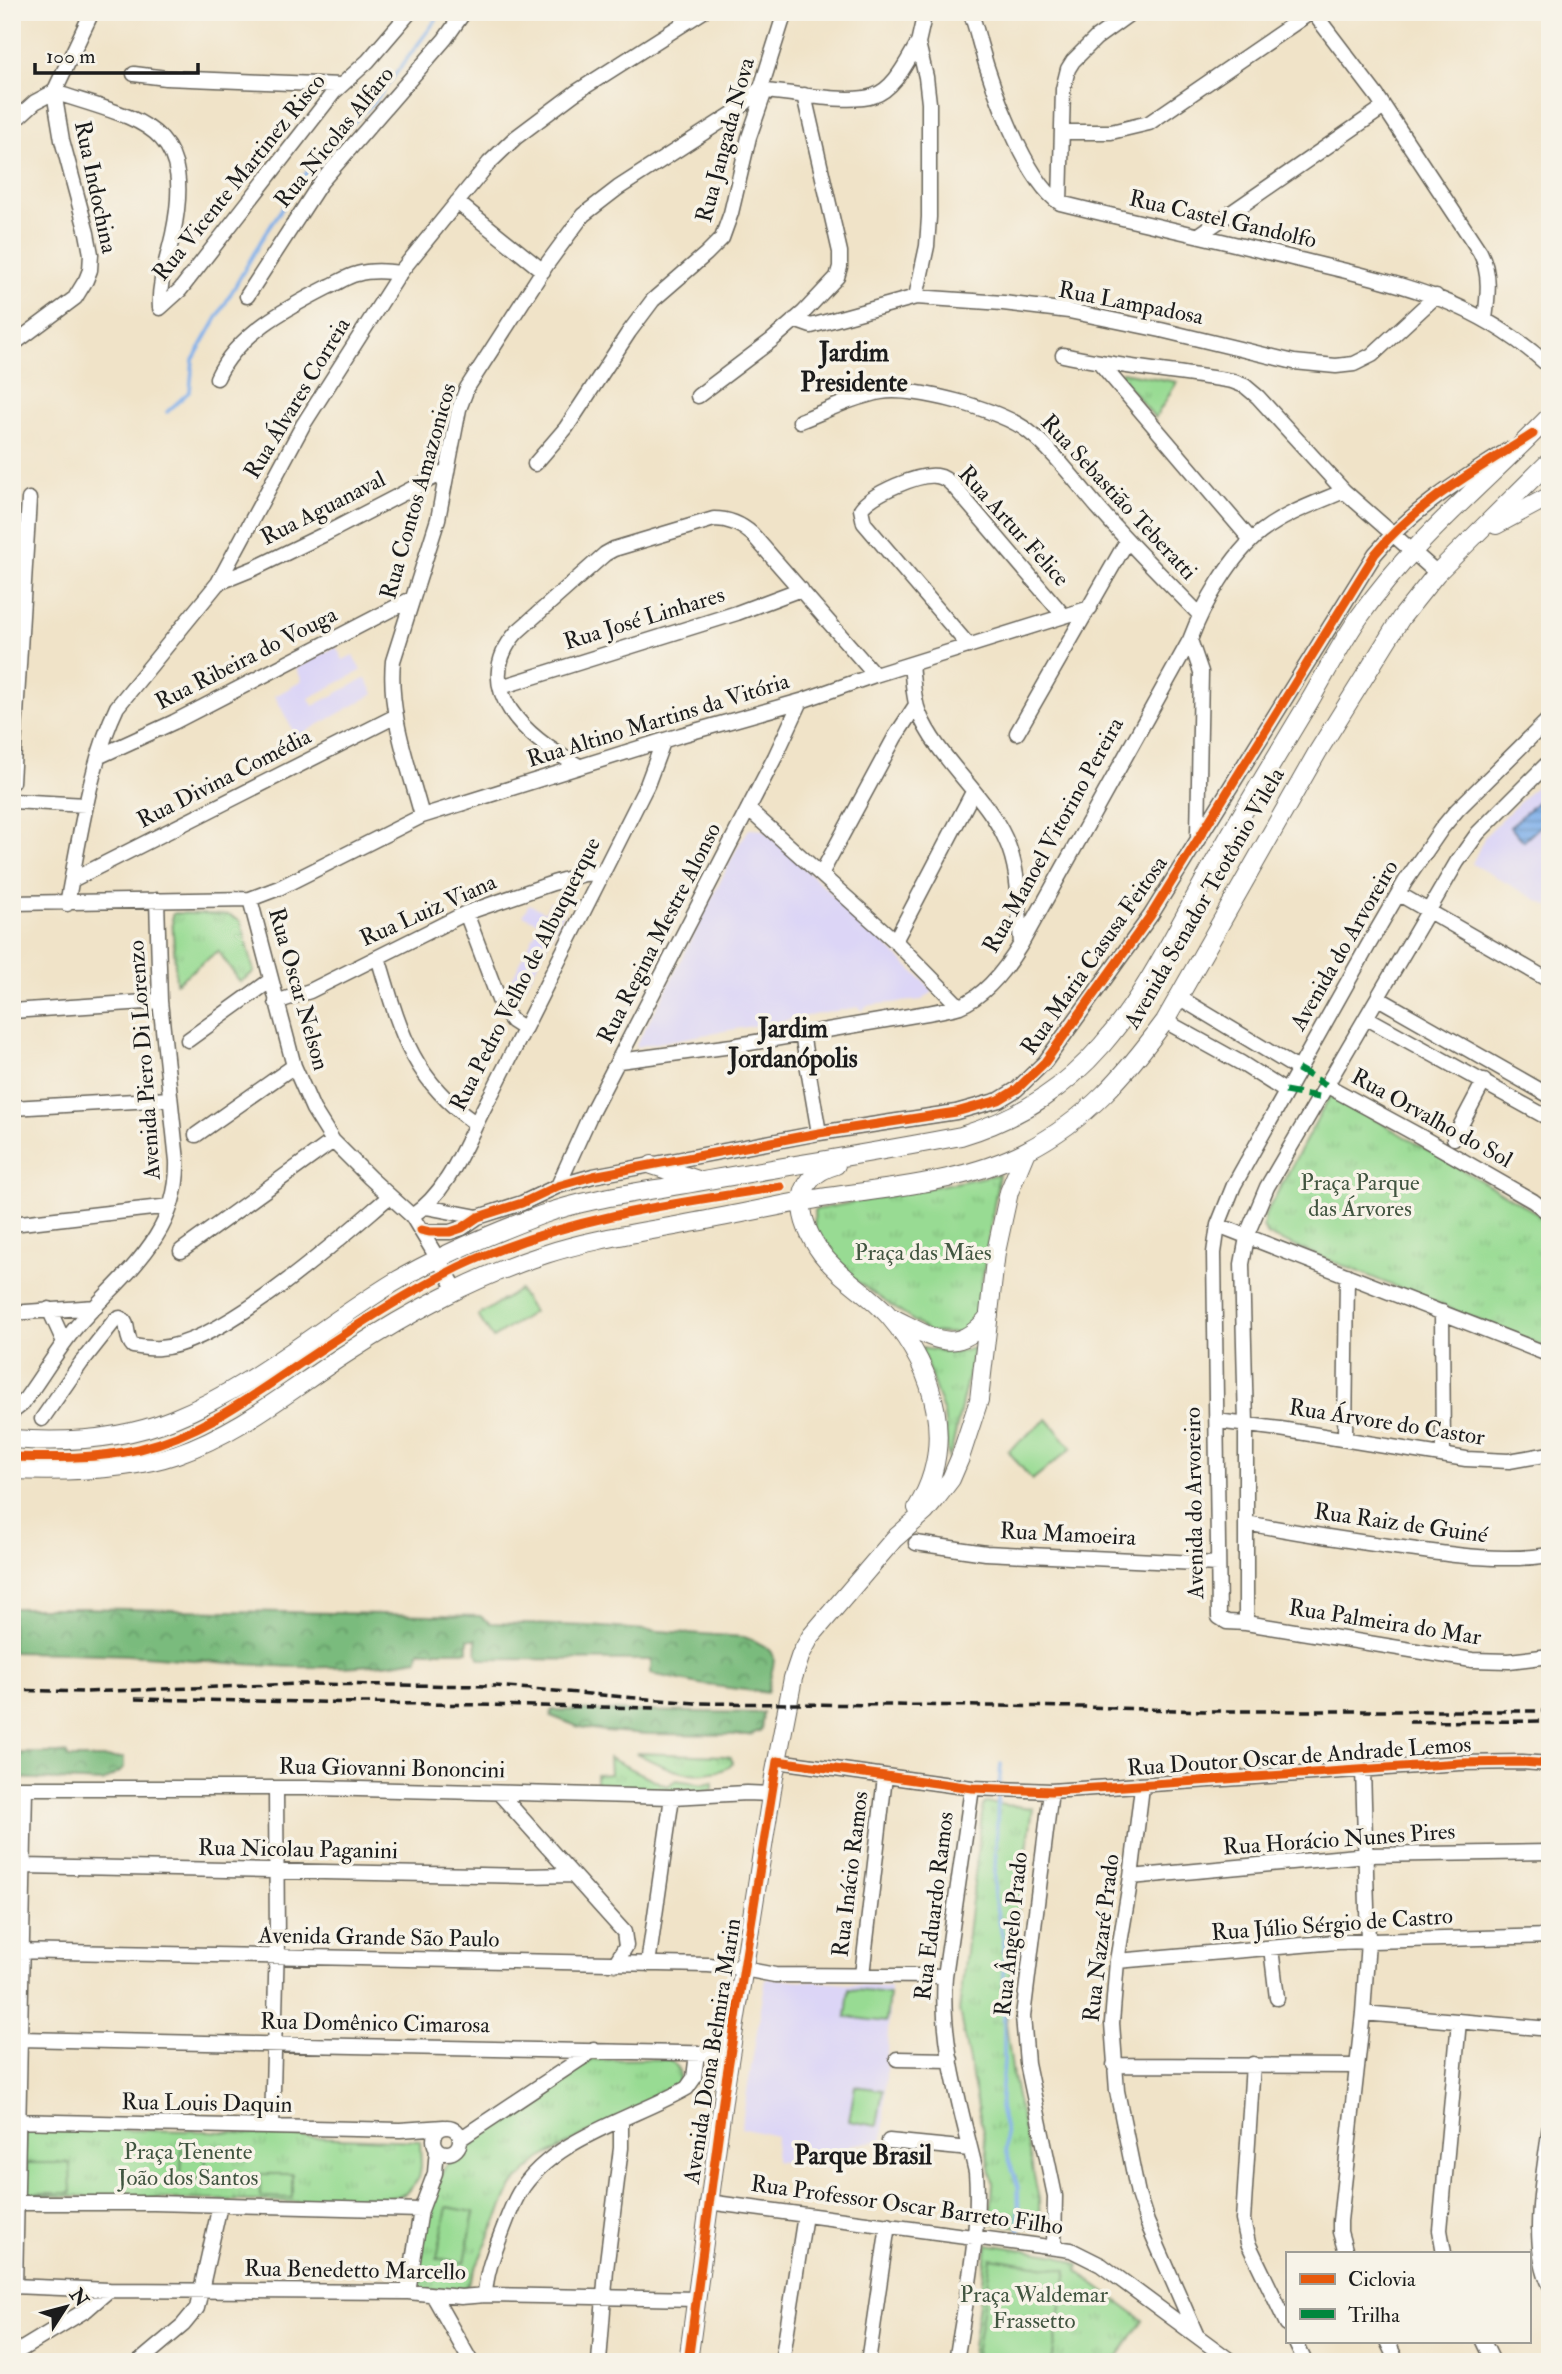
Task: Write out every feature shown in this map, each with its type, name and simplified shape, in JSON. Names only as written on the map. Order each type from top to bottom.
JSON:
[{"type":"main road","name":"Avenida Senador Teotônio Vilela","points":[[12,1439],[93,1438],[170,1420],[229,1392],[346,1313],[437,1259],[475,1240],[544,1214],[604,1198],[961,1136],[988,1128],[1054,1091],[1090,1060],[1141,993],[1221,851],[1359,618],[1412,552],[1550,416]]},
{"type":"main road","name":"Avenida Senador Teotônio Vilela","points":[[12,1470],[139,1464],[209,1442],[251,1419],[393,1324],[457,1289],[495,1272],[576,1245],[802,1201],[948,1177],[1026,1151],[1068,1124],[1109,1091],[1166,1021],[1317,752],[1393,629],[1437,573],[1550,461]]},
{"type":"main road","points":[[1478,535],[1550,496]]},
{"type":"main road","points":[[802,1201],[807,1182],[818,1171],[877,1157],[898,1147]]},
{"type":"main road","name":"Avenida Dona Belmira Marin","points":[[906,1526],[925,1512],[951,1479],[979,1400],[996,1252],[1009,1192],[1026,1151]]},
{"type":"main road","points":[[652,1165],[701,1181]]},
{"type":"main road","name":"Avenida Dona Belmira Marin","points":[[688,2362],[730,2054],[771,1794],[793,1678],[809,1640],[828,1614],[906,1526],[930,1485],[937,1458],[939,1431],[932,1394],[923,1367],[888,1315],[823,1256],[812,1237],[802,1201]]},
{"type":"main road","points":[[888,1315],[935,1338],[954,1342],[970,1337],[989,1316]]},
{"type":"street","points":[[12,123],[41,97],[54,92],[92,12]]},
{"type":"street","name":"Rua Vicente Martinez Risco","points":[[54,92],[141,124],[158,133],[169,146],[176,162],[179,204],[160,307],[180,290],[341,85],[368,61],[411,12]]},
{"type":"street","name":"Rua Nicolas Alfaro","points":[[247,296],[321,182],[445,39],[464,12]]},
{"type":"street","name":"Rua Álvares Correia","points":[[67,904],[86,805],[110,722],[117,707],[218,583],[303,425],[400,273],[489,163],[537,121],[575,93],[702,12]]},
{"type":"street","name":"Rua Jangada Nova","points":[[535,464],[566,429],[653,300],[722,238],[785,12]]},
{"type":"street","points":[[970,12],[978,20],[990,73],[1019,147],[1040,185],[1060,203]]},
{"type":"street","points":[[1060,203],[1063,89],[1068,69],[1096,38],[1132,12]]},
{"type":"street","points":[[1062,132],[1111,132],[1149,123],[1312,12],[1384,107],[1485,261],[1488,287],[1485,319]]},
{"type":"street","points":[[763,89],[804,95],[873,96],[890,85],[918,43],[926,14]]},
{"type":"street","points":[[916,298],[927,246],[929,217],[929,103],[918,43]]},
{"type":"street","points":[[134,74],[166,78],[341,85]]},
{"type":"street","name":"Rua Contos Amazonicos","points":[[422,817],[396,716],[391,676],[393,660],[438,519],[459,409],[467,388],[583,215],[734,113],[763,89]]},
{"type":"street","name":"Rua Indochina","points":[[12,345],[75,298],[90,270],[89,243],[62,140],[54,92]]},
{"type":"street","points":[[698,396],[772,340],[837,277],[841,260],[804,95]]},
{"type":"street","points":[[1199,235],[1384,107]]},
{"type":"street","points":[[457,202],[543,271]]},
{"type":"street","name":"Rua Castel Gandolfo","points":[[1060,203],[1412,287],[1485,319],[1530,349],[1550,367]]},
{"type":"street","points":[[217,377],[227,360],[243,343],[269,321],[304,299],[356,274],[381,271],[400,273]]},
{"type":"street","name":"Rua Lampadosa","points":[[794,320],[811,326],[916,298],[1003,303],[1069,312],[1161,330],[1294,362],[1336,366],[1354,364],[1372,355],[1436,296]]},
{"type":"street","points":[[1063,355],[1100,363],[1232,381],[1245,386],[1344,491],[1437,573]]},
{"type":"street","points":[[1100,363],[1251,540]]},
{"type":"street","name":"Rua Sebastião Teberatti","points":[[800,421],[864,396],[901,390],[923,392],[1007,419],[1033,435],[1126,541],[1200,615]]},
{"type":"street","name":"Rua Maria Casusa Feitosa","points":[[421,1230],[450,1232],[462,1228],[478,1217],[522,1203],[558,1186],[593,1176],[819,1133],[983,1106],[1017,1089],[1045,1062],[1151,915],[1370,562],[1392,533],[1457,484],[1533,434]]},
{"type":"street","name":"Rua Aguanaval","points":[[218,583],[326,534],[446,471]]},
{"type":"street","name":"Rua Artur Felice","points":[[969,646],[864,523],[861,509],[869,499],[893,487],[933,476],[944,478],[1064,616]]},
{"type":"street","name":"Rua Manoel Vitorino Pereira","points":[[619,1060],[681,1054],[927,1013],[959,1006],[993,982],[1009,964],[1021,944],[1189,640],[1200,615],[1251,540],[1294,513],[1344,491]]},
{"type":"street","points":[[12,782],[29,499]]},
{"type":"street","points":[[579,766],[557,754],[514,718],[501,687],[499,663],[510,640],[595,561],[614,549],[707,521],[727,520],[746,528],[875,675]]},
{"type":"street","points":[[1017,733],[1126,541]]},
{"type":"street","name":"Rua José Linhares","points":[[501,687],[737,613],[801,590]]},
{"type":"street","name":"Rua Ribeira do Vouga","points":[[100,756],[174,722],[413,598]]},
{"type":"street","name":"Rua Altino Martins da Vitória","points":[[250,899],[279,888],[422,817],[579,766],[801,701],[1090,608]]},
{"type":"street","points":[[1189,640],[1199,664],[1201,680],[1198,836]]},
{"type":"street","points":[[911,665],[916,705],[924,724],[1003,834],[1016,869],[1019,887],[1021,944]]},
{"type":"street","name":"Rua Regina Mestre Alonso","points":[[558,1186],[592,1111],[801,701]]},
{"type":"street","points":[[821,874],[895,737],[916,705]]},
{"type":"street","name":"Rua Divina Comédia","points":[[72,880],[396,716]]},
{"type":"street","name":"Avenida do Arvoreiro","points":[[1218,1613],[1214,1253],[1217,1225],[1234,1185],[1285,1091],[1399,894],[1442,828],[1550,718]]},
{"type":"street","name":"Rua Pedro Velho de Albuquerque","points":[[412,1216],[426,1207],[452,1173],[603,873],[646,785],[663,742]]},
{"type":"street","points":[[1246,1623],[1246,1424],[1242,1276],[1246,1237],[1267,1187],[1457,862],[1478,833],[1550,761]]},
{"type":"street","points":[[895,941],[973,792]]},
{"type":"street","points":[[12,801],[86,805]]},
{"type":"street","points":[[748,809],[895,941],[959,1006]]},
{"type":"street","name":"Rua Luiz Viana","points":[[276,1002],[310,991],[466,913],[553,883],[584,874],[603,873]]},
{"type":"street","points":[[1019,887],[1042,906]]},
{"type":"street","points":[[1399,894],[1550,981]]},
{"type":"street","points":[[12,903],[250,899]]},
{"type":"street","name":"Rua Oscar Nelson","points":[[250,899],[294,1066],[313,1109],[333,1141],[412,1216],[457,1289]]},
{"type":"street","name":"Avenida Piero Di Lorenzo","points":[[12,1412],[26,1398],[64,1342],[151,1247],[170,1206],[177,1181],[160,1001],[157,900]]},
{"type":"street","points":[[466,913],[502,1007],[512,1021],[523,1028]]},
{"type":"street","points":[[378,957],[401,1032],[414,1057],[445,1099],[475,1123]]},
{"type":"street","points":[[188,1040],[271,979]]},
{"type":"street","points":[[1180,998],[1298,1069]]},
{"type":"street","points":[[1378,998],[1550,1096]]},
{"type":"street","points":[[12,1012],[160,1001]]},
{"type":"street","points":[[1367,1018],[1550,1119]]},
{"type":"street","points":[[1166,1021],[1285,1091]]},
{"type":"street","points":[[802,1034],[819,1133]]},
{"type":"street","points":[[196,1135],[294,1066]]},
{"type":"street","points":[[1454,1138],[1484,1081]]},
{"type":"street","name":"Rua Orvalho do Sol","points":[[1326,1085],[1533,1201],[1550,1214]]},
{"type":"street","points":[[12,1108],[170,1099]]},
{"type":"street","points":[[181,1251],[333,1141]]},
{"type":"street","points":[[42,1419],[80,1363],[115,1320],[123,1319],[128,1340],[133,1346],[160,1349],[206,1334],[265,1296],[390,1196]]},
{"type":"street","points":[[15,1223],[170,1206]]},
{"type":"street","name":"Rua Maria Casusa Feitosa","points":[[426,1207],[478,1217]]},
{"type":"street","points":[[1217,1225],[1550,1355]]},
{"type":"street","points":[[1345,1439],[1347,1275]]},
{"type":"street","points":[[12,1313],[96,1307]]},
{"type":"street","points":[[49,1309],[64,1342]]},
{"type":"street","points":[[1442,1312],[1443,1455]]},
{"type":"street","name":"Rua Árvore do Castor","points":[[1217,1421],[1466,1459],[1509,1461],[1550,1454]]},
{"type":"street","name":"Rua Raiz de Guiné","points":[[1246,1523],[1480,1558],[1522,1559],[1550,1555]]},
{"type":"street","name":"Rua Mamoeira","points":[[916,1543],[986,1553],[1218,1564]]},
{"type":"street","name":"Rua Palmeira do Mar","points":[[1218,1613],[1224,1621],[1472,1660],[1509,1661],[1550,1656]]},
{"type":"street","name":"Rua Doutor Oscar de Andrade Lemos","points":[[777,1761],[972,1788],[1051,1791],[1142,1787],[1363,1769],[1522,1762],[1550,1764]]},
{"type":"street","points":[[1346,2252],[1340,2221],[1363,2013],[1368,1941],[1363,1769]]},
{"type":"street","name":"Rua Inácio Ramos","points":[[862,1975],[885,1777]]},
{"type":"street","name":"Rua Nazaré Prado","points":[[1142,1787],[1131,1877],[1116,1961],[1112,2023],[1114,2065],[1124,2130],[1142,2206],[1196,2334]]},
{"type":"street","points":[[14,2286],[17,2203],[15,2121],[19,2039],[17,1952],[23,1866],[19,1788]]},
{"type":"street","name":"Rua Giovanni Bononcini","points":[[19,1788],[276,1788],[672,1797],[771,1794]]},
{"type":"street","points":[[272,2126],[276,1788]]},
{"type":"street","name":"Rua Eduardo Ramos","points":[[956,2362],[978,2192],[944,2025],[945,1976],[972,1788]]},
{"type":"street","name":"Rua Ângelo Prado","points":[[1051,1791],[1023,2016],[1027,2063],[1055,2196],[1054,2247]]},
{"type":"street","points":[[499,1793],[624,1931],[626,1946],[615,1964]]},
{"type":"street","points":[[648,1964],[672,1797]]},
{"type":"street","name":"Rua Horácio Nunes Pires","points":[[1131,1877],[1367,1855],[1550,1852]]},
{"type":"street","name":"Rua Nicolau Paganini","points":[[23,1866],[572,1875]]},
{"type":"street","name":"Rua Júlio Sérgio de Castro","points":[[1116,1961],[1368,1941],[1550,1936]]},
{"type":"street","points":[[1271,1948],[1277,1998]]},
{"type":"street","name":"Avenida Grande São Paulo","points":[[17,1952],[648,1964],[733,1967],[775,1975],[945,1976]]},
{"type":"street","points":[[1363,2013],[1550,2029]]},
{"type":"street","points":[[1444,2252],[1440,2230],[1459,2021]]},
{"type":"street","name":"Rua Domênico Cimarosa","points":[[19,2039],[730,2054]]},
{"type":"street","points":[[446,2145],[594,2050]]},
{"type":"street","points":[[485,2295],[491,2259],[518,2194],[531,2176],[560,2153],[690,2086],[694,2078],[697,2053]]},
{"type":"street","points":[[897,2059],[951,2060]]},
{"type":"street","points":[[1253,2064],[1243,2220],[1248,2243],[1286,2322]]},
{"type":"street","points":[[1114,2065],[1356,2066]]},
{"type":"street","points":[[599,2362],[621,2148],[621,2120]]},
{"type":"street","name":"Rua Louis Daquin","points":[[15,2121],[400,2130],[480,2124]]},
{"type":"street","points":[[1550,2124],[1539,2242],[1542,2267],[1550,2285]]},
{"type":"street","points":[[408,2292],[421,2210],[446,2145],[457,2132],[447,2127]]},
{"type":"street","name":"Rua Louis Daquin","points":[[400,2130],[446,2145]]},
{"type":"street","points":[[890,2141],[970,2149]]},
{"type":"street","name":"Rua Professor Oscar Barreto Filho","points":[[708,2202],[1054,2247],[1082,2255],[1101,2265],[1232,2362]]},
{"type":"street","points":[[17,2203],[154,2203],[421,2210]]},
{"type":"street","points":[[139,2362],[194,2314],[200,2301],[220,2205]]},
{"type":"street","points":[[782,2362],[805,2215]]},
{"type":"street","points":[[868,2362],[888,2225]]},
{"type":"street","name":"Rua Benedetto Marcello","points":[[14,2286],[109,2290],[408,2292],[461,2297],[485,2295],[697,2298]]},
{"type":"street","points":[[12,2355],[86,2310],[109,2290]]},
{"type":"street","points":[[433,2295],[471,2362]]},
{"type":"street","points":[[1295,2342],[1305,2362]]},
{"type":"street","points":[[1388,2342],[1397,2362]]},
{"type":"street","points":[[1483,2342],[1493,2362]]},
{"type":"shaded area","points":[[336,647],[343,660],[353,655],[361,671],[309,698],[313,706],[366,678],[374,694],[296,737],[275,696],[302,681],[296,668]]},
{"type":"shaded area","points":[[1550,772],[1550,907],[1472,864],[1485,836]]},
{"type":"shaded area","points":[[749,829],[764,830],[934,991],[922,1000],[866,1006],[862,1011],[858,1007],[635,1047],[738,846]]},
{"type":"shaded area","points":[[550,901],[565,909],[525,988],[511,981],[540,923],[523,915],[529,904],[545,912]]},
{"type":"shaded area","points":[[766,1978],[890,1987],[883,2140],[849,2145],[841,2170],[775,2161],[776,2136],[741,2128]]},
{"type":"green space","points":[[1122,372],[1177,382],[1155,418],[1119,375]]},
{"type":"green space","points":[[172,915],[229,915],[241,921],[254,972],[240,982],[218,951],[176,983]]},
{"type":"green space","name":"Praça Parque das Árvores","points":[[1331,1094],[1535,1212],[1550,1224],[1550,1349],[1267,1235],[1263,1227],[1265,1215]]},
{"type":"green space","name":"Praça das Mães","points":[[999,1174],[975,1325],[963,1334],[929,1332],[856,1281],[834,1261],[815,1232],[814,1210]]},
{"type":"green space","points":[[519,1290],[533,1312],[493,1338],[478,1316]]},
{"type":"green space","points":[[921,1348],[954,1353],[974,1348],[948,1457],[944,1414]]},
{"type":"green space","points":[[1047,1419],[1072,1448],[1032,1480],[1008,1451]]},
{"type":"green space","points":[[12,1608],[480,1616],[490,1623],[589,1626],[744,1637],[771,1651],[774,1663],[767,1693],[699,1684],[651,1674],[651,1660],[480,1659],[476,1639],[468,1639],[468,1651],[419,1651],[418,1659],[386,1664],[321,1667],[121,1655],[12,1652]]},
{"type":"green space","points":[[552,1710],[763,1713],[761,1730],[750,1735],[647,1734],[579,1727],[551,1716]]},
{"type":"green space","points":[[12,1753],[66,1753],[69,1758],[124,1758],[124,1767],[103,1782],[12,1778]]},
{"type":"green space","points":[[636,1753],[726,1756],[731,1757],[732,1763],[721,1771],[691,1773],[673,1770]]},
{"type":"green space","points":[[609,1758],[667,1786],[676,1780],[703,1784],[713,1782],[713,1789],[596,1789],[596,1775],[610,1774]]},
{"type":"green space","points":[[985,1803],[1033,1808],[1006,2023],[1013,2077],[1039,2199],[1040,2230],[990,2223],[993,2183],[959,2011]]},
{"type":"green space","points":[[849,1989],[889,1994],[886,2022],[846,2017]]},
{"type":"green space","points":[[668,2059],[679,2071],[676,2086],[540,2159],[512,2186],[467,2287],[456,2291],[416,2290],[416,2251],[424,2212],[440,2175],[464,2145],[591,2060]]},
{"type":"green space","points":[[855,2086],[883,2090],[877,2126],[849,2121]]},
{"type":"green space","name":"Praça Tenente João dos Santos","points":[[25,2129],[209,2131],[420,2141],[421,2166],[419,2178],[400,2196],[341,2203],[21,2194]]},
{"type":"green space","points":[[182,2149],[206,2150],[205,2179],[181,2178]]},
{"type":"green space","points":[[27,2163],[70,2163],[71,2193],[27,2193]]},
{"type":"green space","points":[[260,2174],[292,2174],[292,2198],[260,2197]]},
{"type":"green space","points":[[447,2207],[474,2212],[465,2263],[437,2258]]},
{"type":"green space","name":"Praça Waldemar Frassetto","points":[[987,2244],[1059,2255],[1079,2265],[1077,2271],[1143,2320],[1114,2362],[971,2362]]},
{"type":"green space","points":[[991,2258],[1067,2270],[1052,2362],[975,2362]]},
{"type":"water","points":[[1541,798],[1550,807],[1550,817],[1524,841],[1510,827]]},
{"type":"waterway","points":[[167,412],[190,391],[193,360],[266,232],[314,162],[377,99],[442,12]]},
{"type":"waterway","points":[[999,1786],[1001,1764]]},
{"type":"waterway","points":[[998,1794],[994,1897],[1004,1944],[1004,2061],[1000,2108],[1005,2127],[1006,2150],[1018,2187],[1019,2233]]},
{"type":"railway","points":[[12,1690],[84,1692],[300,1684],[496,1686],[695,1703],[1087,1707],[1206,1711],[1550,1711]]},
{"type":"railway","points":[[135,1699],[656,1708]]},
{"type":"railway","points":[[1409,1722],[1550,1721]]},
{"type":"marked path","points":[[1298,1069],[1326,1085]]},
{"type":"marked path","points":[[1285,1091],[1319,1097]]},
{"type":"cycle path","points":[[421,1230],[450,1232],[462,1228],[478,1217],[522,1203],[558,1186],[593,1176],[819,1133],[956,1112],[999,1100],[1017,1089],[1045,1062],[1151,915],[1375,554],[1391,536],[1429,503],[1533,434]]},
{"type":"cycle path","points":[[12,1457],[91,1456],[139,1449],[162,1442],[226,1412],[420,1288],[497,1250],[617,1215],[781,1187]]},
{"type":"cycle path","points":[[688,2362],[724,2093],[777,1761],[972,1788],[1051,1791],[1460,1763],[1550,1764]]},
{"type":"district","name":"Jardim Presidente","points":[[854,368]]},
{"type":"district","name":"Jardim Jordanópolis","points":[[793,1044]]},
{"type":"district","name":"Parque Brasil","points":[[863,2156]]}]
